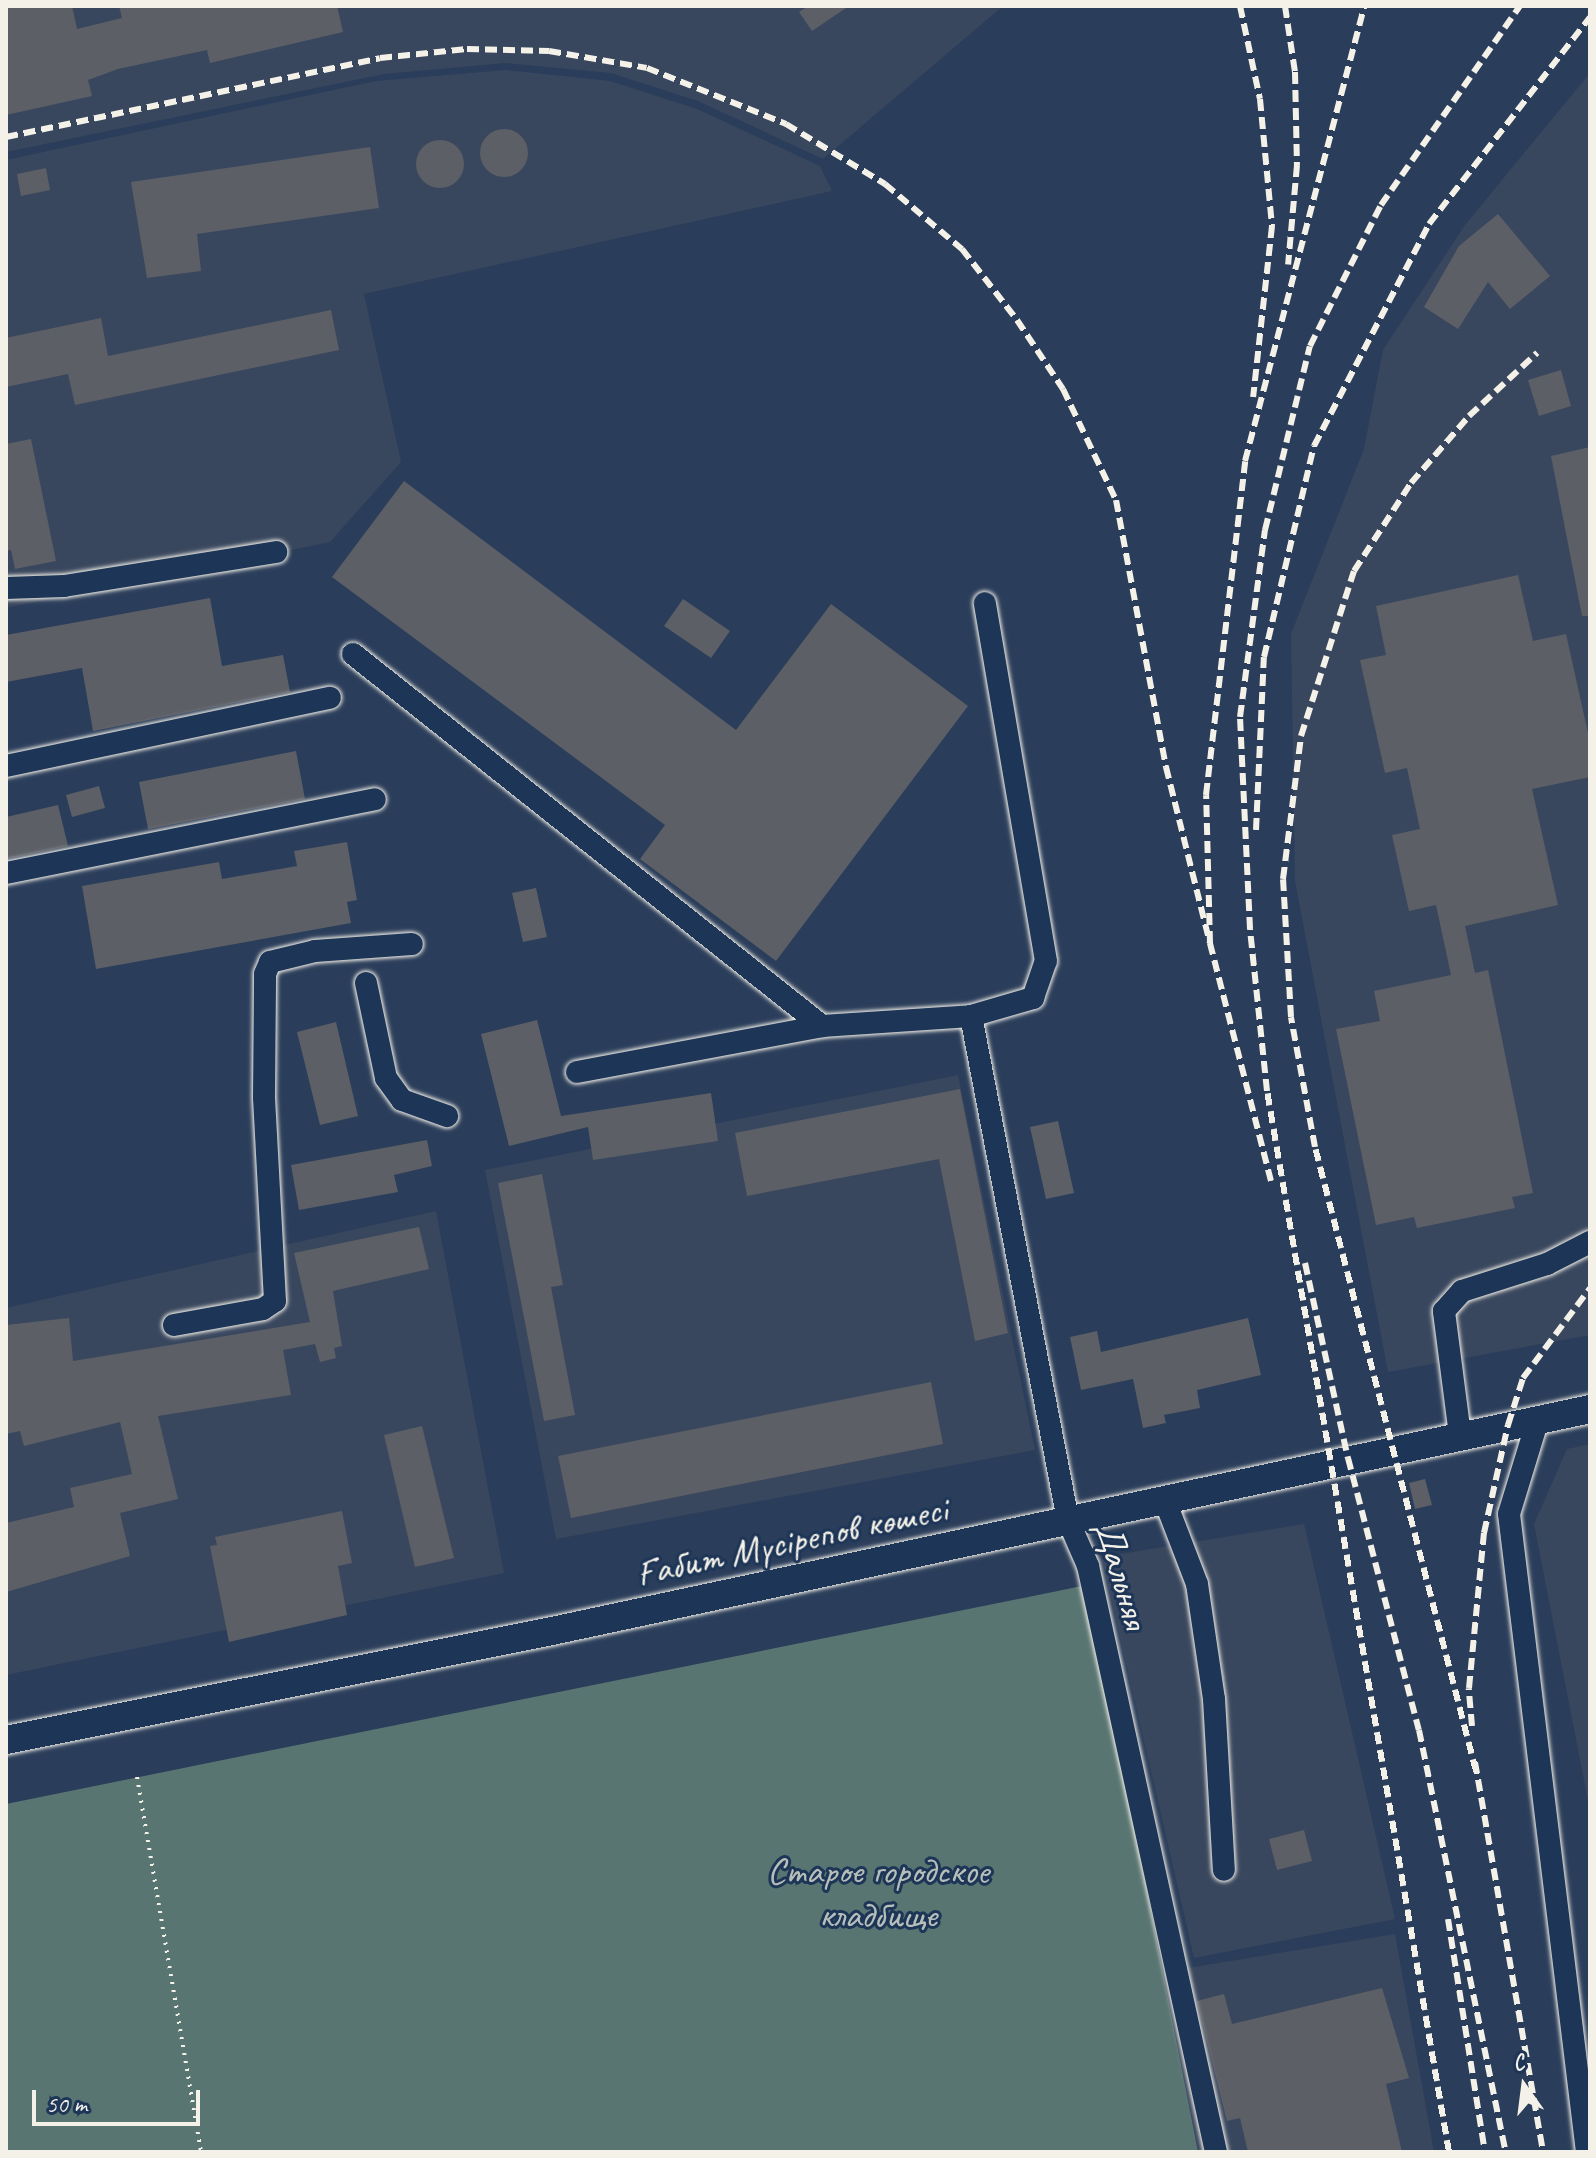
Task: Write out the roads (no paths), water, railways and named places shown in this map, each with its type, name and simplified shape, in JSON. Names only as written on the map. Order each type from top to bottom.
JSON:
[{"type":"main road","name":"Ғабит Мүсірепов көшесі","points":[[6,1740],[552,1631],[1590,1409]]},
{"type":"lane","points":[[6,588],[64,586],[276,552]]},
{"type":"lane","points":[[577,1072],[822,1026],[971,1016],[1033,998],[1046,961],[985,603]]},
{"type":"lane","points":[[353,654],[822,1026]]},
{"type":"lane","points":[[6,766],[330,698]]},
{"type":"lane","points":[[6,873],[375,799]]},
{"type":"lane","points":[[174,1325],[263,1309],[275,1301],[264,1097],[265,974],[270,962],[315,951],[412,944]]},
{"type":"lane","points":[[366,983],[386,1078],[402,1100],[447,1116]]},
{"type":"lane","name":"Дальняя","points":[[971,1016],[1068,1520],[1088,1566],[1216,2152]]},
{"type":"lane","points":[[1460,1435],[1444,1311],[1462,1291],[1547,1264],[1590,1242]]},
{"type":"lane","points":[[1538,1419],[1509,1514],[1587,2152]]},
{"type":"lane","points":[[1164,1498],[1197,1584],[1214,1699],[1224,1870]]},
{"type":"railway","points":[[1240,6],[1260,99],[1272,226],[1253,397]]},
{"type":"railway","points":[[1285,6],[1295,72],[1297,165],[1288,265]]},
{"type":"railway","points":[[1271,1181],[1210,943],[1206,795],[1245,461],[1364,6]]},
{"type":"railway","points":[[1449,2152],[1267,1091],[1250,929],[1240,717],[1265,530],[1310,346],[1381,205],[1520,6]]},
{"type":"railway","points":[[1256,830],[1264,657],[1314,446],[1429,224],[1590,17]]},
{"type":"railway","points":[[6,137],[380,58],[467,49],[549,51],[647,68],[786,124],[885,184],[962,249],[1017,320],[1063,389],[1116,500],[1166,767],[1210,943]]},
{"type":"railway","points":[[1476,1771],[1315,1147],[1291,1017],[1283,879],[1301,736],[1354,571],[1411,483],[1469,416],[1537,353]]},
{"type":"railway","points":[[1305,1263],[1348,1458],[1419,1730],[1506,2152]]},
{"type":"railway","points":[[1472,1726],[1469,1688],[1484,1533],[1508,1425],[1523,1378],[1590,1288]]},
{"type":"railway","points":[[1475,1762],[1543,2152]]},
{"type":"railway","points":[[1448,1919],[1485,2152]]},
{"type":"park label","name":"Старое городское кладбище","points":[[878,1893]]}]
